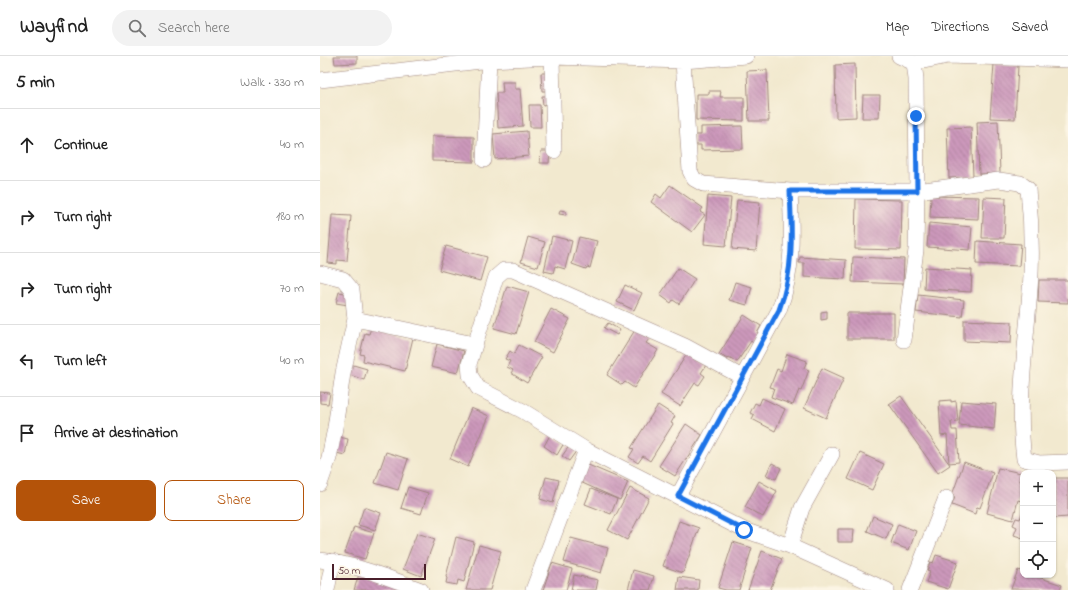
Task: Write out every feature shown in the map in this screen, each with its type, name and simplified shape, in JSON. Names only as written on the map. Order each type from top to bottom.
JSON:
[{"type":"street","points":[[320,80],[489,60],[552,57],[683,61],[746,56]]},
{"type":"street","points":[[899,56],[914,63],[948,56],[1068,60]]},
{"type":"street","points":[[552,57],[554,151]]},
{"type":"street","points":[[484,160],[489,60]]},
{"type":"street","points":[[683,61],[690,171],[694,179],[703,184],[790,191],[917,191],[999,180],[1020,183],[1028,189],[1031,274],[1022,368],[1022,442],[1024,459],[1039,468],[1068,462]]},
{"type":"street","points":[[904,340],[916,250],[916,79],[914,63]]},
{"type":"street","points":[[678,496],[779,310],[786,291],[793,236],[790,191]]},
{"type":"street","points":[[742,377],[685,346],[513,270],[504,270],[496,277],[469,364],[470,375],[478,388],[523,411],[586,450],[744,530],[790,546],[886,590]]},
{"type":"street","points":[[320,274],[342,279],[352,290],[355,319],[343,373],[336,428],[329,458],[320,484]]},
{"type":"street","points":[[355,319],[474,344]]},
{"type":"street","points":[[533,590],[586,450]]},
{"type":"street","points":[[790,546],[802,508],[832,454]]},
{"type":"street","points":[[910,590],[946,498]]},
{"type":"street","points":[[327,590],[326,561],[392,579],[420,590]]},
{"type":"building","points":[[334,56],[357,56],[357,63],[335,64]]},
{"type":"building","points":[[855,64],[856,117],[836,118],[835,65]]},
{"type":"building","points":[[994,64],[1018,66],[1015,119],[990,118]]},
{"type":"building","points":[[767,70],[769,121],[749,121],[747,71]]},
{"type":"building","points":[[541,73],[550,73],[550,91],[542,91]]},
{"type":"building","points":[[502,82],[515,82],[515,89],[520,89],[523,126],[498,128],[496,93],[503,93]]},
{"type":"building","points":[[709,91],[721,91],[720,97],[744,97],[744,121],[696,120],[696,94],[709,94]]},
{"type":"building","points":[[863,95],[880,95],[879,118],[862,118]]},
{"type":"building","points":[[542,96],[546,96],[547,104],[543,105]]},
{"type":"building","points":[[529,105],[540,105],[541,127],[530,127]]},
{"type":"building","points":[[998,121],[1000,173],[979,174],[977,122]]},
{"type":"building","points":[[742,126],[743,149],[701,150],[701,145],[694,145],[694,135],[701,135],[701,127]]},
{"type":"building","points":[[971,127],[973,177],[949,178],[947,128]]},
{"type":"building","points":[[527,131],[529,156],[495,159],[493,134]]},
{"type":"building","points":[[432,136],[474,137],[474,162],[432,161]]},
{"type":"building","points":[[541,151],[550,151],[549,163],[540,163]]},
{"type":"building","points":[[670,185],[703,208],[700,212],[705,215],[692,232],[651,202],[656,194],[661,198]]},
{"type":"building","points":[[708,196],[731,198],[726,246],[704,244]]},
{"type":"building","points":[[931,196],[979,197],[978,219],[930,217]]},
{"type":"building","points":[[984,197],[1006,198],[1004,238],[982,238]]},
{"type":"building","points":[[856,199],[902,200],[901,250],[855,249]]},
{"type":"building","points":[[737,200],[760,202],[756,251],[732,249]]},
{"type":"building","points":[[560,210],[566,211],[566,215],[559,214]]},
{"type":"building","points":[[332,215],[351,216],[347,261],[337,260],[337,264],[328,263]]},
{"type":"building","points":[[929,223],[972,227],[970,250],[927,247]]},
{"type":"building","points":[[552,236],[572,241],[565,269],[555,266],[553,273],[544,271]]},
{"type":"building","points":[[528,237],[545,242],[538,267],[521,262]]},
{"type":"building","points":[[579,237],[597,241],[590,268],[587,267],[586,269],[572,264]]},
{"type":"building","points":[[977,241],[1021,244],[1019,266],[976,264]]},
{"type":"building","points":[[446,246],[487,257],[480,281],[439,270]]},
{"type":"building","points":[[800,257],[846,260],[845,279],[804,277],[804,263],[799,263]]},
{"type":"building","points":[[853,257],[904,259],[903,284],[852,282]]},
{"type":"building","points":[[925,267],[972,270],[971,292],[924,289]]},
{"type":"building","points":[[678,268],[695,279],[679,304],[673,300],[671,303],[660,295]]},
{"type":"building","points":[[1039,280],[1068,280],[1068,303],[1038,302]]},
{"type":"building","points":[[735,282],[752,287],[747,305],[729,300]]},
{"type":"building","points":[[625,285],[642,293],[634,310],[617,302]]},
{"type":"building","points":[[507,286],[529,292],[516,334],[494,328]]},
{"type":"building","points":[[339,292],[351,294],[348,305],[336,303]]},
{"type":"building","points":[[918,295],[964,300],[962,317],[916,312]]},
{"type":"building","points":[[551,309],[570,319],[553,352],[534,342]]},
{"type":"building","points":[[827,311],[827,319],[821,320],[821,312]]},
{"type":"building","points":[[847,313],[894,313],[894,339],[847,339]]},
{"type":"building","points":[[744,315],[761,326],[757,333],[760,335],[754,344],[751,341],[737,362],[729,357],[727,359],[719,354]]},
{"type":"building","points":[[964,320],[1012,322],[1011,343],[964,341]]},
{"type":"building","points":[[608,323],[620,330],[617,335],[604,328]]},
{"type":"building","points":[[371,328],[413,338],[405,371],[363,361],[364,355],[360,354],[365,333],[369,334]]},
{"type":"building","points":[[635,330],[649,339],[646,343],[658,350],[634,388],[625,382],[622,385],[607,375]]},
{"type":"building","points":[[437,344],[464,351],[458,373],[431,367]]},
{"type":"building","points":[[519,345],[542,357],[527,383],[511,373],[513,370],[507,367],[510,361],[505,359],[510,351],[514,354]]},
{"type":"building","points":[[687,354],[706,365],[701,373],[705,376],[699,385],[695,383],[680,406],[661,394]]},
{"type":"building","points":[[787,354],[807,361],[804,368],[809,370],[801,391],[799,390],[793,405],[771,397],[774,388],[770,387],[777,369],[781,371]]},
{"type":"building","points":[[350,364],[367,369],[364,380],[347,374]]},
{"type":"building","points":[[822,368],[844,378],[826,418],[804,408]]},
{"type":"building","points":[[320,392],[330,393],[328,404],[320,403]]},
{"type":"building","points":[[901,396],[950,465],[938,473],[889,404]]},
{"type":"building","points":[[762,398],[785,409],[775,431],[752,419],[754,415],[750,413],[755,403],[759,405]]},
{"type":"building","points":[[951,400],[951,402],[956,401],[958,421],[951,422],[952,430],[957,430],[959,462],[949,463],[947,435],[941,436],[939,401]]},
{"type":"building","points":[[961,401],[996,404],[994,429],[959,425]]},
{"type":"building","points":[[658,405],[675,416],[671,423],[673,424],[650,461],[643,456],[638,463],[629,457],[634,449],[631,448]]},
{"type":"building","points":[[471,408],[489,416],[468,467],[450,459]]},
{"type":"building","points":[[686,424],[702,435],[675,476],[659,466]]},
{"type":"building","points":[[550,435],[564,443],[557,455],[544,446]]},
{"type":"building","points":[[339,437],[348,439],[345,455],[336,453]]},
{"type":"building","points":[[570,445],[577,450],[569,461],[562,456]]},
{"type":"building","points":[[386,452],[408,459],[398,490],[375,483]]},
{"type":"building","points":[[860,453],[884,464],[872,490],[848,479]]},
{"type":"building","points":[[964,462],[993,473],[980,508],[977,507],[975,514],[952,505],[955,497],[952,495]]},
{"type":"building","points":[[772,463],[781,468],[776,479],[766,475]]},
{"type":"building","points":[[586,464],[628,482],[620,500],[578,481]]},
{"type":"building","points":[[998,468],[1020,473],[1020,501],[1018,500],[1013,520],[987,513]]},
{"type":"building","points":[[546,477],[559,480],[553,503],[540,499]]},
{"type":"building","points":[[1056,478],[1068,478],[1068,517],[1056,518]]},
{"type":"building","points":[[759,481],[777,491],[763,517],[745,507]]},
{"type":"building","points":[[408,487],[428,493],[421,514],[401,508]]},
{"type":"building","points":[[630,488],[649,498],[627,540],[608,530]]},
{"type":"building","points":[[591,489],[617,499],[611,514],[585,504]]},
{"type":"building","points":[[364,507],[381,513],[375,530],[358,525]]},
{"type":"building","points":[[873,516],[892,524],[886,539],[867,531]]},
{"type":"building","points":[[1016,518],[1020,519],[1020,537],[1014,535],[1017,527],[1013,525]]},
{"type":"building","points":[[679,521],[699,528],[683,573],[663,566]]},
{"type":"building","points":[[898,524],[916,531],[909,550],[891,543]]},
{"type":"building","points":[[354,527],[374,533],[365,559],[345,553]]},
{"type":"building","points":[[838,529],[854,529],[853,542],[838,542]]},
{"type":"building","points":[[417,533],[435,539],[421,576],[403,569]]},
{"type":"building","points":[[456,537],[474,542],[464,582],[458,580],[457,585],[446,583],[446,577]]},
{"type":"building","points":[[571,538],[608,548],[601,573],[564,562]]},
{"type":"building","points":[[733,542],[752,548],[739,590],[726,590],[718,588]]},
{"type":"building","points":[[479,545],[501,551],[490,590],[466,590]]},
{"type":"building","points":[[762,551],[782,559],[770,590],[748,590]]},
{"type":"building","points":[[936,555],[958,562],[948,589],[926,582],[930,572],[927,571],[930,562],[933,563]]},
{"type":"building","points":[[552,563],[572,569],[566,590],[543,590]]},
{"type":"building","points":[[633,570],[654,576],[650,590],[628,590]]},
{"type":"building","points":[[1018,570],[1020,571],[1020,578],[1041,578],[1062,585],[1060,590],[1011,589]]},
{"type":"building","points":[[359,574],[399,588],[399,590],[354,590]]},
{"type":"building","points":[[574,575],[598,580],[596,590],[571,590]]},
{"type":"building","points":[[679,577],[699,580],[698,590],[677,590]]},
{"type":"route","points":[[744,530],[700,509],[678,496],[779,310],[786,291],[793,236],[790,191],[917,191],[916,116]]}]
